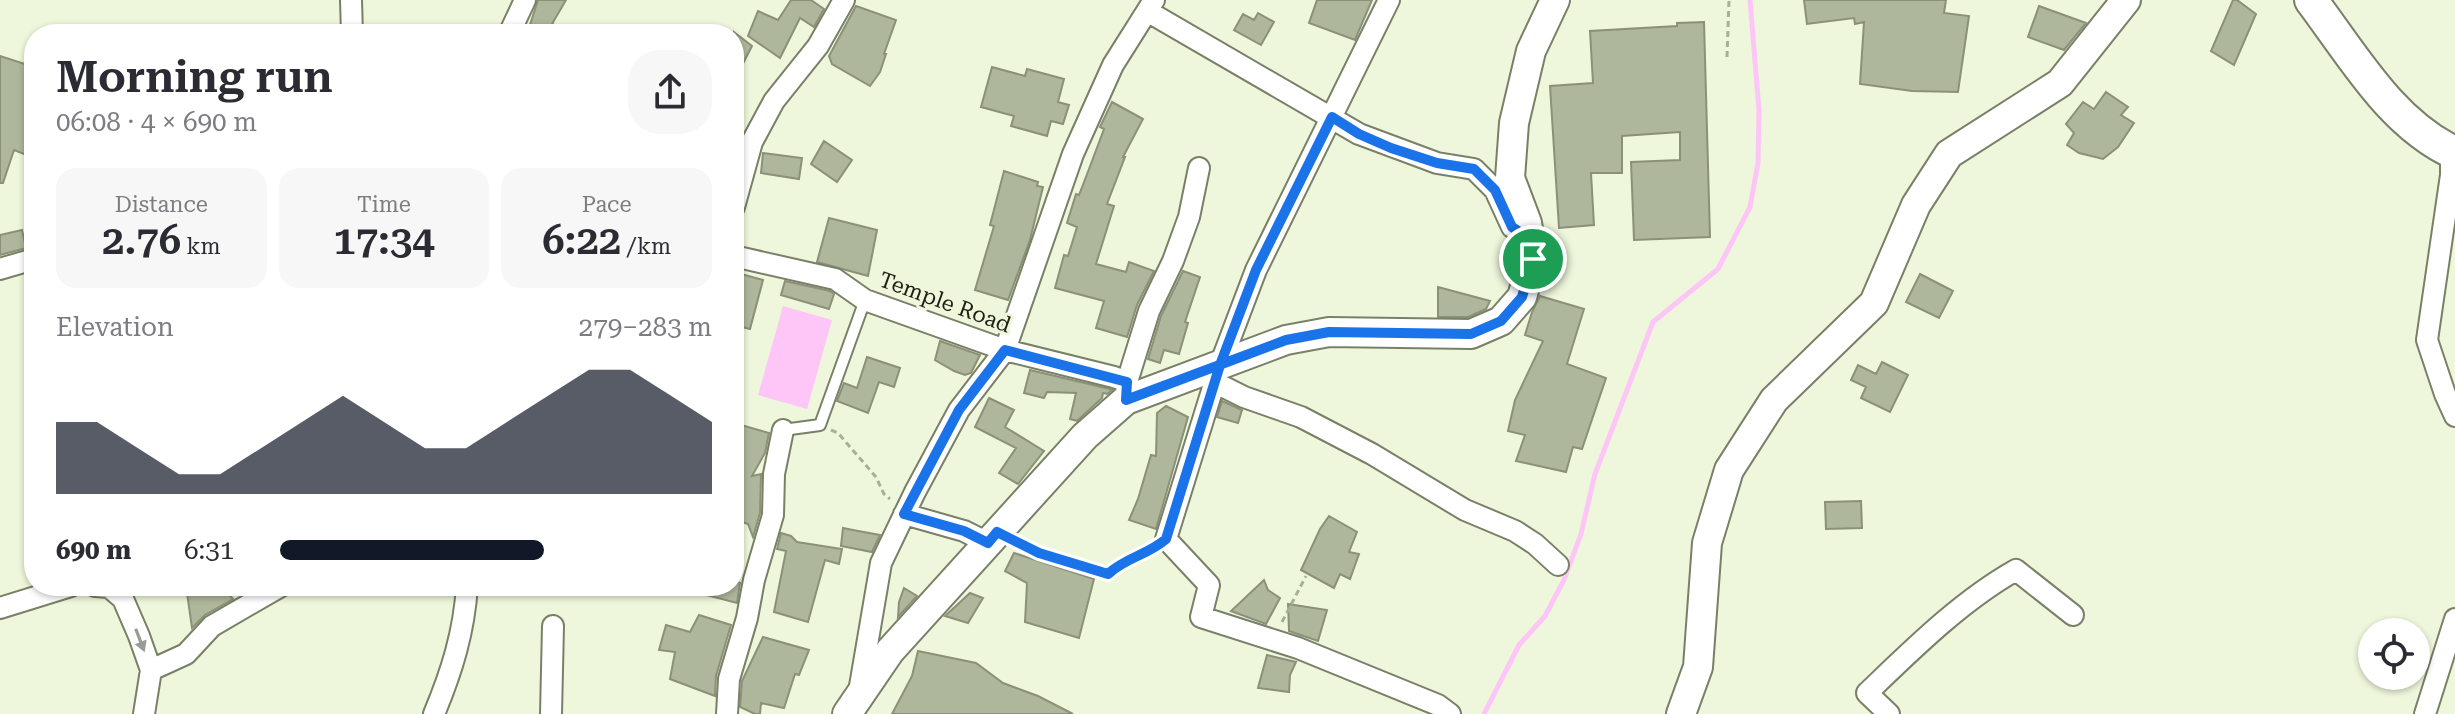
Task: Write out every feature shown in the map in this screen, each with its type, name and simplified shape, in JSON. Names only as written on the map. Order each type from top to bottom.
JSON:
[{"type":"main road","points":[[853,705],[890,651],[1126,391],[1217,373],[1286,340],[1329,332],[1471,334],[1501,321],[1522,297],[1533,259],[1527,223],[1510,178],[1514,123],[1531,51],[1555,0]]},
{"type":"main road","points":[[1681,714],[1698,667],[1707,543],[1729,470],[1774,400],[1874,303],[1916,205],[1949,154],[2060,83],[2126,0]]},
{"type":"main road","points":[[2311,0],[2391,105],[2419,131],[2453,152]]},
{"type":"street","points":[[351,0],[352,24]]},
{"type":"street","points":[[514,24],[525,0]]},
{"type":"street","points":[[744,171],[752,142],[774,101],[818,46],[844,0]]},
{"type":"street","points":[[1389,0],[1256,270],[1217,373],[1166,539],[1209,585],[1201,617],[1351,668],[1438,705],[1450,714]]},
{"type":"street","points":[[853,705],[881,563],[959,410],[1005,350],[1073,154],[1113,65],[1150,5],[1292,97],[1359,134],[1437,163],[1474,169],[1495,190],[1512,227],[1530,239]]},
{"type":"street","points":[[2453,152],[2427,340],[2455,416]]},
{"type":"street","points":[[1126,391],[1149,311],[1173,261],[1189,217],[1199,168]]},
{"type":"street","name":"Temple Road","points":[[744,258],[835,279],[865,300],[1126,391]]},
{"type":"street","points":[[0,269],[24,262]]},
{"type":"street","points":[[1217,373],[1244,397],[1301,417],[1372,454],[1465,510],[1515,531],[1558,565]]},
{"type":"street","points":[[727,714],[729,679],[773,515],[774,474],[783,430]]},
{"type":"street","points":[[906,510],[993,538]]},
{"type":"street","points":[[1889,714],[1867,693],[1925,638],[2016,570],[2073,615]]},
{"type":"street","points":[[0,608],[39,596]]},
{"type":"street","points":[[120,596],[151,670],[144,714]]},
{"type":"street","points":[[151,670],[186,654],[212,626],[264,596]]},
{"type":"street","points":[[434,714],[455,664],[466,596]]},
{"type":"street","points":[[2425,714],[2455,619]]},
{"type":"street","points":[[551,714],[553,626]]},
{"type":"lane","points":[[783,430],[820,425],[865,300]]},
{"type":"path","points":[[1727,57],[1729,0]]},
{"type":"path","points":[[820,425],[838,433],[876,477],[884,494],[906,510]]},
{"type":"path","points":[[993,538],[1108,574],[1129,559],[1152,551],[1166,539]]},
{"type":"path","points":[[1276,641],[1286,610],[1306,576]]},
{"type":"shaded area","points":[[783,306],[832,320],[807,409],[758,395]]},
{"type":"building","points":[[538,0],[566,0],[552,24],[530,24]]},
{"type":"building","points":[[791,0],[811,0],[824,9],[814,27],[800,18],[780,58],[748,36],[758,11],[778,20]]},
{"type":"building","points":[[1317,0],[1372,0],[1355,40],[1309,23]]},
{"type":"building","points":[[1804,0],[1946,0],[1944,13],[1969,16],[1958,92],[1912,91],[1860,84],[1864,22],[1855,24],[1854,18],[1807,24]]},
{"type":"building","points":[[2233,0],[2256,14],[2234,65],[2211,51]]},
{"type":"building","points":[[856,6],[896,20],[880,72],[870,86],[832,64],[829,56]]},
{"type":"building","points":[[2039,6],[2086,23],[2064,50],[2028,37]]},
{"type":"building","points":[[1258,13],[1274,22],[1261,45],[1234,30],[1243,14],[1254,20]]},
{"type":"building","points":[[1704,22],[1710,237],[1634,240],[1631,162],[1680,160],[1680,132],[1622,136],[1622,173],[1591,173],[1594,225],[1559,228],[1550,86],[1593,83],[1590,31]]},
{"type":"building","points":[[744,40],[752,46],[744,62]]},
{"type":"building","points":[[0,56],[24,64],[24,154],[14,150],[3,183],[0,183]]},
{"type":"building","points":[[992,67],[1025,76],[1027,69],[1064,79],[1058,102],[1069,105],[1063,124],[1051,121],[1047,136],[1011,126],[1014,116],[981,107]]},
{"type":"building","points":[[2106,92],[2128,107],[2121,115],[2134,123],[2118,147],[2103,159],[2079,153],[2067,145],[2074,133],[2066,124],[2083,102],[2094,109]]},
{"type":"building","points":[[1112,102],[1143,119],[1123,157],[1107,204],[1114,206],[1096,264],[1126,272],[1129,262],[1154,271],[1137,305],[1127,337],[1096,328],[1104,301],[1055,288],[1064,255],[1068,256],[1077,227],[1067,223],[1104,129],[1100,127]]},
{"type":"building","points":[[824,141],[852,160],[837,182],[811,164]]},
{"type":"building","points":[[763,153],[802,158],[799,179],[761,173]]},
{"type":"building","points":[[1004,171],[1038,182],[1037,186],[1043,187],[1030,240],[1008,300],[975,290],[994,226],[990,225]]},
{"type":"building","points":[[829,218],[877,230],[868,276],[817,262]]},
{"type":"building","points":[[22,230],[24,249],[0,255],[0,235]]},
{"type":"building","points":[[1183,271],[1200,277],[1185,322],[1188,323],[1179,354],[1164,350],[1160,363],[1148,359],[1161,316]]},
{"type":"building","points":[[1920,274],[1953,291],[1939,318],[1906,302]]},
{"type":"building","points":[[744,275],[763,280],[750,329],[744,328]]},
{"type":"building","points":[[785,281],[830,291],[834,294],[829,309],[781,295]]},
{"type":"building","points":[[1438,287],[1490,301],[1486,309],[1468,317],[1438,317]]},
{"type":"building","points":[[1540,296],[1584,309],[1567,364],[1606,378],[1582,449],[1573,447],[1566,472],[1516,461],[1525,435],[1508,431],[1515,400],[1543,341],[1525,335]]},
{"type":"building","points":[[940,341],[980,355],[971,373],[965,375],[935,360]]},
{"type":"building","points":[[867,357],[900,368],[894,387],[879,382],[868,413],[837,401],[844,383],[857,388]]},
{"type":"building","points":[[1882,362],[1908,375],[1890,412],[1861,398],[1866,387],[1851,380],[1858,365],[1876,374]]},
{"type":"building","points":[[1030,370],[1112,390],[1103,393],[1102,398],[1077,421],[1070,419],[1076,393],[1047,392],[1044,398],[1024,393]]},
{"type":"building","points":[[989,398],[1014,410],[1005,427],[1044,451],[1018,484],[999,473],[1016,448],[975,427]]},
{"type":"building","points":[[1222,401],[1242,410],[1238,423],[1217,417]]},
{"type":"building","points":[[1166,406],[1188,417],[1156,529],[1129,520],[1151,455],[1156,456],[1157,413]]},
{"type":"building","points":[[744,426],[769,433],[765,453],[752,476],[761,474],[760,513],[753,537],[748,524],[744,523]]},
{"type":"building","points":[[1861,501],[1862,528],[1826,529],[1825,502]]},
{"type":"building","points":[[1329,516],[1357,532],[1349,552],[1359,554],[1350,579],[1340,574],[1334,588],[1301,570]]},
{"type":"building","points":[[843,528],[880,535],[872,552],[841,546]]},
{"type":"building","points":[[781,533],[797,542],[842,549],[839,564],[825,560],[808,622],[774,612],[786,551],[777,549]]},
{"type":"building","points":[[1014,553],[1094,579],[1079,638],[1025,622],[1027,583],[1005,571]]},
{"type":"building","points":[[1264,580],[1268,590],[1280,598],[1266,624],[1231,611]]},
{"type":"building","points":[[904,588],[917,596],[898,617],[899,602]]},
{"type":"building","points":[[970,593],[983,598],[968,623],[945,616]]},
{"type":"building","points":[[187,596],[230,596],[233,599],[205,615],[192,628]]},
{"type":"building","points":[[710,596],[738,596],[737,603]]},
{"type":"building","points":[[1288,604],[1327,610],[1318,641],[1289,631]]},
{"type":"building","points":[[699,615],[731,625],[716,676],[715,696],[670,679],[675,652],[659,650],[666,625],[690,632]]},
{"type":"building","points":[[763,637],[809,650],[799,675],[795,674],[784,708],[761,703],[760,714],[755,714],[740,707],[742,681]]},
{"type":"building","points":[[918,651],[976,663],[1003,683],[1073,714],[892,714],[912,676]]},
{"type":"building","points":[[1267,655],[1296,662],[1290,675],[1289,692],[1258,688]]},
{"type":"waterway","points":[[1484,714],[1519,645],[1545,616],[1564,580],[1581,534],[1595,474],[1653,322],[1718,269],[1750,207],[1758,163],[1759,110],[1750,0]]},
{"type":"route","points":[[1533,259],[1522,297],[1501,321],[1471,334],[1329,332],[1286,340],[1220,365],[1126,400],[1127,382],[1005,350],[959,410],[904,514],[964,531],[988,543],[997,532],[1039,553],[1108,574],[1120,563],[1137,554],[1152,551],[1166,539],[1220,365],[1256,270],[1332,117],[1359,134],[1391,148],[1437,163],[1474,169],[1495,190],[1512,227],[1530,239],[1533,259]]}]
